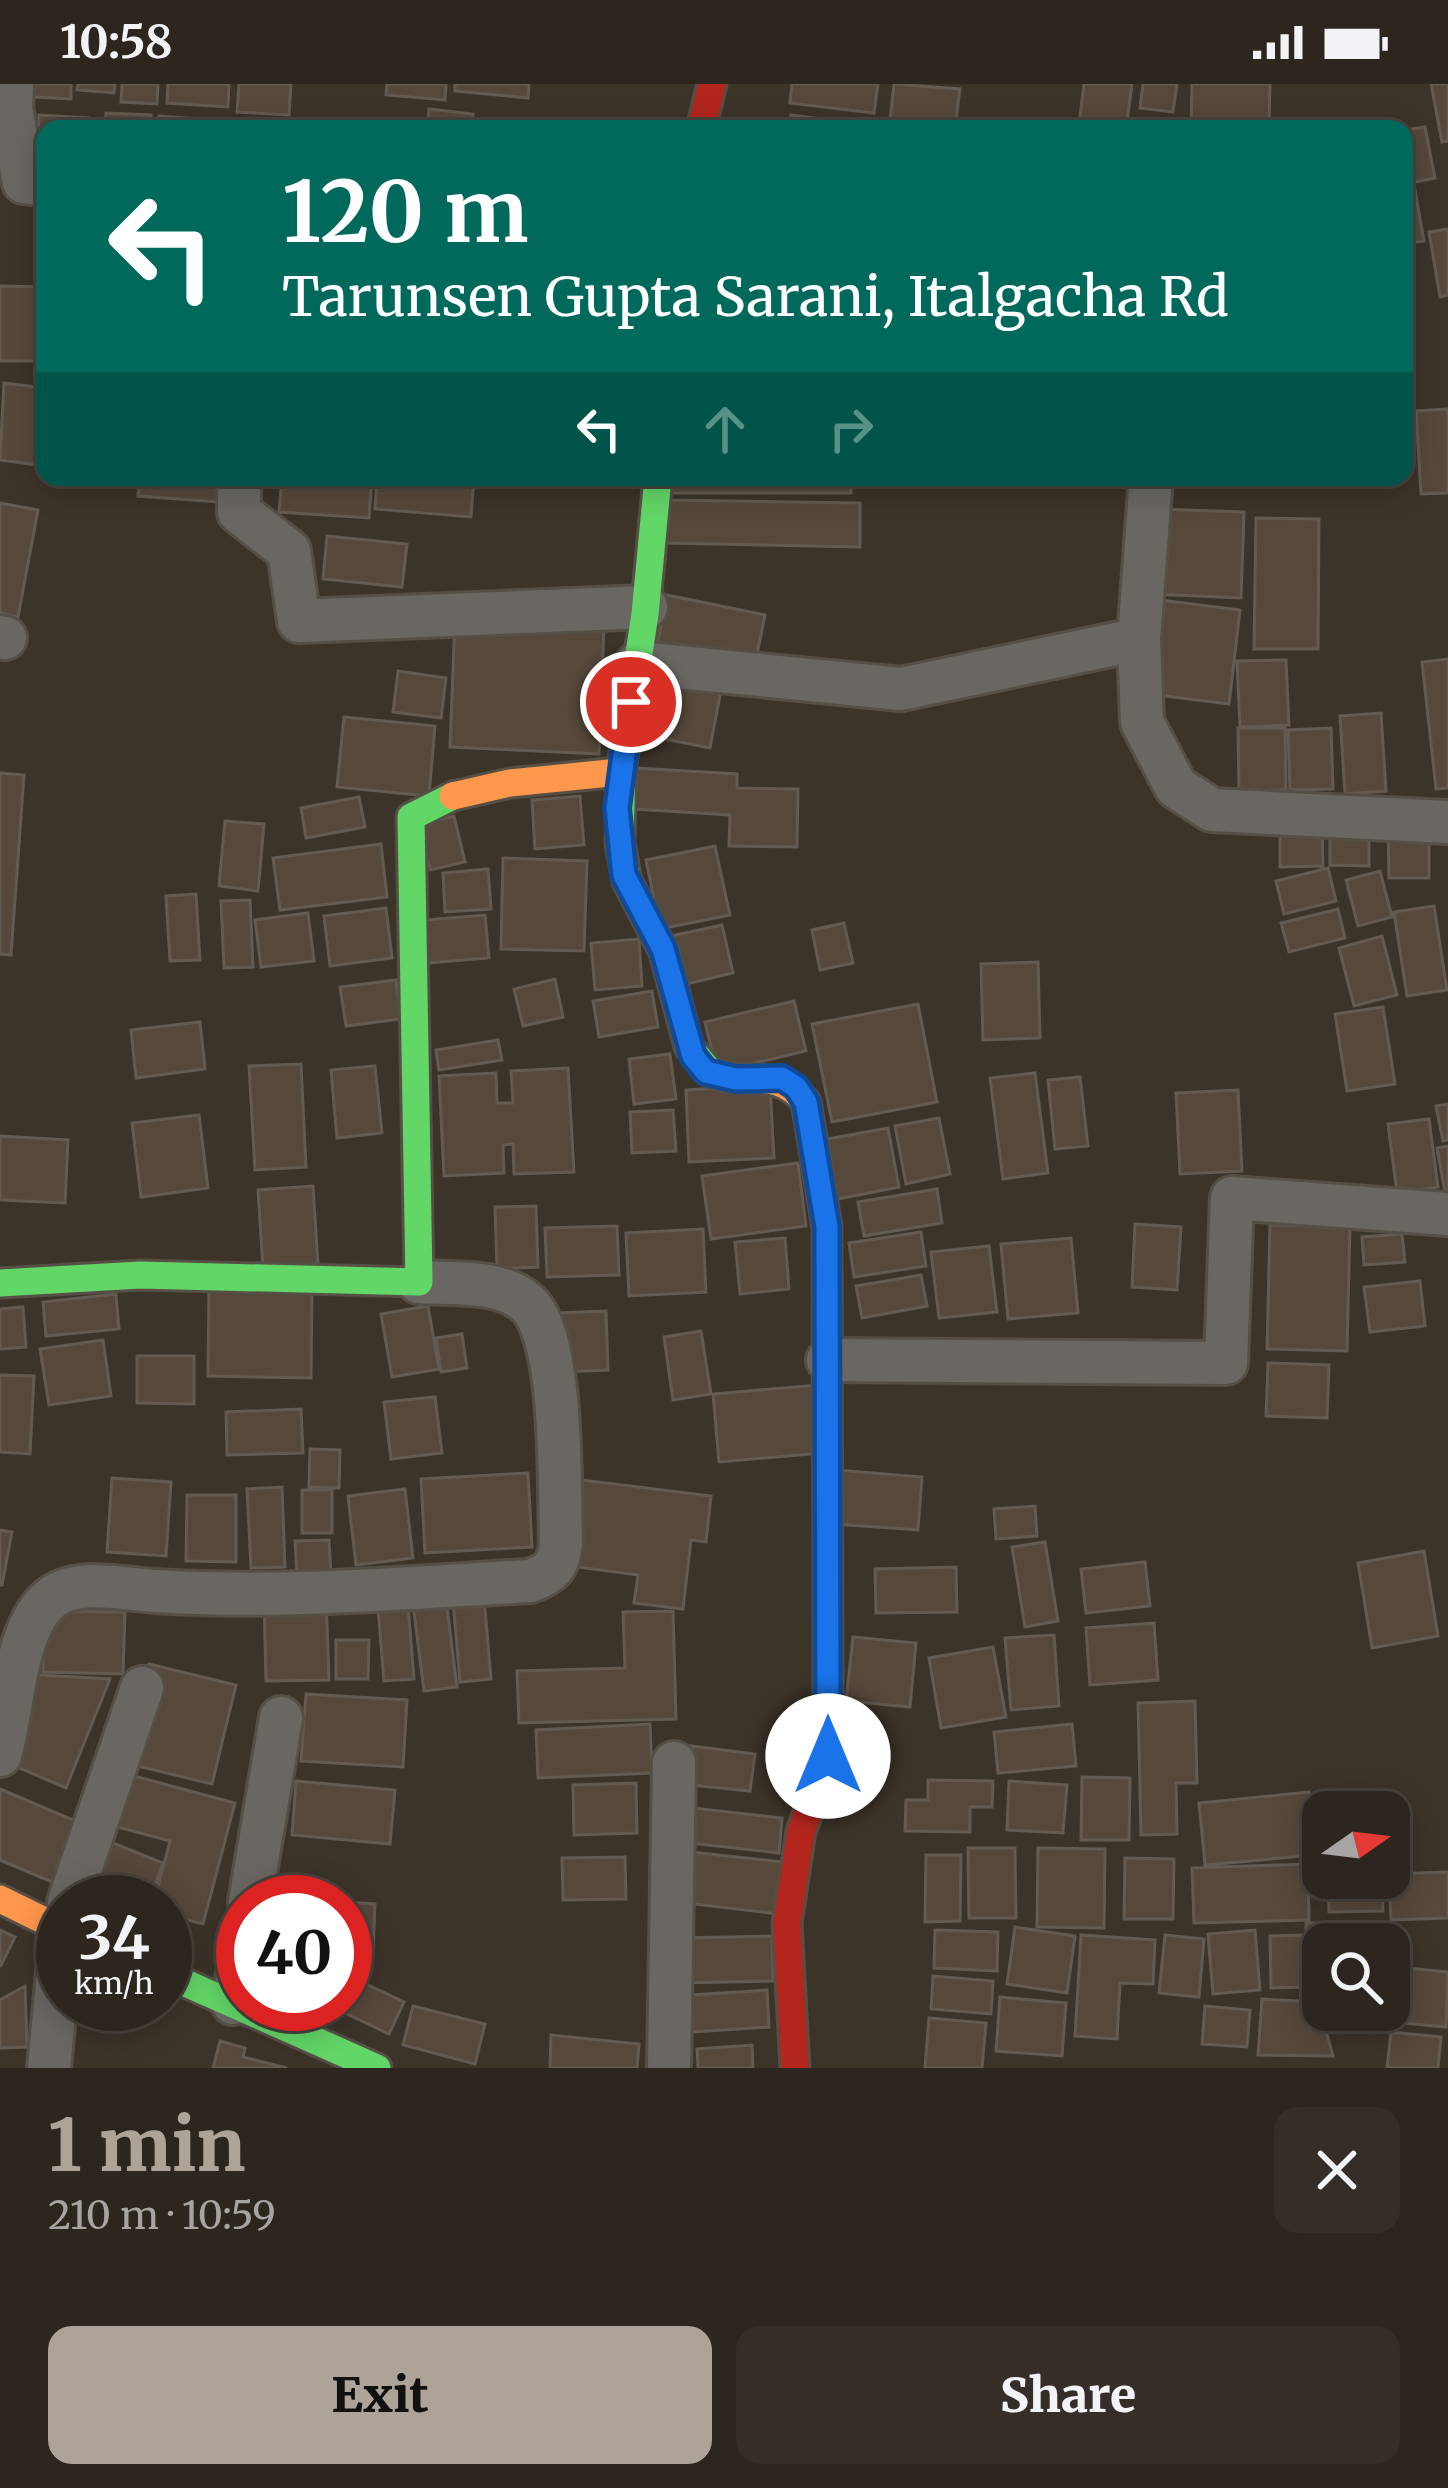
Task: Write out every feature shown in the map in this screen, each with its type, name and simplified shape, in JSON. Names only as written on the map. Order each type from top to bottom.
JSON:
[{"type":"street","points":[[12,84],[10,108],[24,182],[36,183]]},
{"type":"street","points":[[703,120],[712,84]]},
{"type":"street","points":[[239,486],[239,512],[289,551],[299,621],[646,607]]},
{"type":"street","points":[[657,486],[653,563],[619,772],[617,808],[624,875],[663,949],[693,1056],[706,1072],[736,1079],[782,1078],[806,1102],[827,1227],[828,1756],[802,1832],[787,1923],[795,2068]]},
{"type":"street","points":[[1149,486],[1139,638],[1142,722],[1176,787],[1213,810],[1448,822]]},
{"type":"street","points":[[638,663],[901,689],[1139,638]]},
{"type":"street","points":[[418,1282],[411,817],[429,802],[491,788],[619,772]]},
{"type":"street","points":[[828,1360],[1226,1363],[1232,1198],[1448,1214]]},
{"type":"street","points":[[0,1283],[140,1275],[418,1282],[494,1287],[525,1300],[543,1322],[552,1360],[561,1544],[559,1563],[530,1581],[309,1593],[93,1588],[57,1593],[31,1623],[0,1755]]},
{"type":"street","points":[[79,1875],[142,1688]]},
{"type":"street","points":[[255,1875],[281,1718]]},
{"type":"street","points":[[669,2068],[674,1763]]},
{"type":"street","points":[[0,1899],[36,1911]]},
{"type":"street","points":[[49,2068],[53,2031]]},
{"type":"street","points":[[295,2031],[377,2068]]},
{"type":"building","points":[[19,84],[71,84],[71,99],[18,96]]},
{"type":"building","points":[[78,84],[115,84],[114,93],[77,90]]},
{"type":"building","points":[[122,84],[158,84],[157,104],[121,102]]},
{"type":"building","points":[[168,84],[229,84],[228,107],[167,103]]},
{"type":"building","points":[[239,84],[291,84],[289,115],[237,112]]},
{"type":"building","points":[[387,84],[446,84],[445,100],[386,95]]},
{"type":"building","points":[[455,84],[529,84],[528,98],[455,91]]},
{"type":"building","points":[[792,84],[878,84],[874,113],[790,103]]},
{"type":"building","points":[[894,84],[960,89],[956,120],[890,120]]},
{"type":"building","points":[[1084,84],[1132,84],[1127,120],[1080,120]]},
{"type":"building","points":[[1143,84],[1177,84],[1173,112],[1140,108]]},
{"type":"building","points":[[1192,84],[1270,84],[1269,120],[1191,120]]},
{"type":"building","points":[[1431,84],[1448,84],[1448,141],[1442,142]]},
{"type":"building","points":[[429,109],[473,114],[473,120],[428,120]]},
{"type":"building","points":[[106,113],[151,115],[151,120],[106,120]]},
{"type":"building","points":[[39,115],[89,118],[89,120],[39,120]]},
{"type":"building","points":[[791,115],[829,120],[791,120]]},
{"type":"building","points":[[159,116],[215,120],[159,120]]},
{"type":"building","points":[[1425,127],[1435,178],[1413,182],[1413,129]]},
{"type":"building","points":[[1413,190],[1424,241],[1413,243]]},
{"type":"building","points":[[1448,229],[1448,295],[1440,297],[1429,232]]},
{"type":"building","points":[[0,286],[36,287],[36,361],[0,361]]},
{"type":"building","points":[[4,383],[36,387],[36,465],[0,460]]},
{"type":"building","points":[[1448,409],[1448,493],[1421,494],[1416,411]]},
{"type":"building","points":[[139,486],[219,486],[218,502],[138,496]]},
{"type":"building","points":[[281,486],[371,486],[369,518],[279,512]]},
{"type":"building","points":[[376,486],[473,486],[471,517],[375,509]]},
{"type":"building","points":[[666,486],[851,486],[851,493],[666,493]]},
{"type":"building","points":[[667,500],[860,503],[860,547],[666,543]]},
{"type":"building","points":[[0,503],[38,510],[18,617],[0,613]]},
{"type":"building","points":[[1156,509],[1244,512],[1241,598],[1152,594]]},
{"type":"building","points":[[1256,518],[1319,519],[1318,649],[1254,649]]},
{"type":"building","points":[[327,536],[407,544],[402,587],[323,579]]},
{"type":"building","points":[[667,595],[765,615],[755,664],[657,645]]},
{"type":"building","points":[[1160,600],[1240,610],[1229,704],[1149,694]]},
{"type":"building","points":[[455,619],[604,625],[599,754],[450,747]]},
{"type":"building","points":[[1448,659],[1448,788],[1436,789],[1422,662]]},
{"type":"building","points":[[1286,660],[1289,725],[1240,727],[1237,661]]},
{"type":"building","points":[[398,671],[446,678],[441,718],[393,712]]},
{"type":"building","points":[[671,681],[721,690],[710,748],[660,738]]},
{"type":"building","points":[[1381,713],[1386,791],[1345,794],[1340,716]]},
{"type":"building","points":[[344,717],[435,726],[429,796],[337,787]]},
{"type":"building","points":[[1238,728],[1285,728],[1286,790],[1239,791]]},
{"type":"building","points":[[1331,728],[1333,789],[1290,790],[1288,730]]},
{"type":"building","points":[[636,768],[737,774],[737,788],[798,789],[797,847],[729,846],[730,815],[634,809]]},
{"type":"building","points":[[0,773],[24,775],[11,955],[0,954]]},
{"type":"building","points":[[580,796],[584,845],[535,849],[532,800]]},
{"type":"building","points":[[359,797],[365,827],[306,838],[301,808]]},
{"type":"building","points":[[454,816],[465,862],[430,870],[419,825]]},
{"type":"building","points":[[225,821],[264,824],[258,891],[219,886]]},
{"type":"building","points":[[1330,824],[1369,824],[1369,866],[1330,865]]},
{"type":"building","points":[[1280,825],[1322,825],[1323,866],[1280,867]]},
{"type":"building","points":[[1388,828],[1429,828],[1429,878],[1389,878]]},
{"type":"building","points":[[381,844],[387,897],[280,910],[273,858]]},
{"type":"building","points":[[715,846],[730,915],[660,929],[646,860]]},
{"type":"building","points":[[503,858],[587,861],[584,951],[501,949]]},
{"type":"building","points":[[1328,868],[1336,901],[1284,914],[1276,881]]},
{"type":"building","points":[[488,869],[491,909],[445,912],[443,873]]},
{"type":"building","points":[[1380,871],[1392,917],[1358,926],[1346,880]]},
{"type":"building","points":[[196,894],[200,960],[170,961],[166,896]]},
{"type":"building","points":[[250,900],[253,967],[224,968],[221,901]]},
{"type":"building","points":[[1434,906],[1447,990],[1407,996],[1394,912]]},
{"type":"building","points":[[386,908],[392,958],[330,966],[324,916]]},
{"type":"building","points":[[1338,909],[1345,938],[1289,952],[1281,923]]},
{"type":"building","points":[[308,913],[314,961],[261,967],[255,920]]},
{"type":"building","points":[[485,915],[489,958],[428,963],[425,920]]},
{"type":"building","points":[[844,923],[853,963],[820,970],[812,930]]},
{"type":"building","points":[[722,925],[733,973],[678,986],[667,937]]},
{"type":"building","points":[[1382,936],[1397,995],[1354,1006],[1339,948]]},
{"type":"building","points":[[639,939],[642,986],[595,990],[591,943]]},
{"type":"building","points":[[1038,962],[1040,1038],[983,1040],[981,964]]},
{"type":"building","points":[[555,979],[563,1017],[523,1026],[514,989]]},
{"type":"building","points":[[396,980],[401,1019],[346,1026],[340,987]]},
{"type":"building","points":[[652,991],[658,1027],[599,1037],[593,1001]]},
{"type":"building","points":[[794,1001],[806,1051],[717,1072],[705,1022]]},
{"type":"building","points":[[918,1004],[937,1102],[832,1122],[812,1024]]},
{"type":"building","points":[[1383,1007],[1395,1084],[1347,1091],[1335,1014]]},
{"type":"building","points":[[200,1022],[205,1069],[136,1078],[131,1030]]},
{"type":"building","points":[[498,1040],[502,1060],[439,1070],[436,1050]]},
{"type":"building","points":[[670,1054],[676,1099],[634,1104],[629,1059]]},
{"type":"building","points":[[301,1064],[306,1167],[255,1170],[249,1066]]},
{"type":"building","points":[[375,1066],[382,1133],[337,1138],[331,1070]]},
{"type":"building","points":[[568,1068],[574,1172],[514,1174],[513,1144],[503,1145],[504,1173],[444,1176],[439,1076],[496,1073],[497,1103],[513,1103],[511,1071]]},
{"type":"building","points":[[1035,1073],[1048,1173],[1003,1179],[990,1078]]},
{"type":"building","points":[[1080,1077],[1088,1146],[1055,1149],[1048,1080]]},
{"type":"building","points":[[770,1085],[774,1158],[689,1162],[686,1090]]},
{"type":"building","points":[[1238,1090],[1242,1171],[1180,1174],[1176,1093]]},
{"type":"building","points":[[1448,1104],[1448,1140],[1443,1141],[1436,1106]]},
{"type":"building","points":[[673,1110],[676,1151],[632,1153],[630,1112]]},
{"type":"building","points":[[199,1115],[208,1188],[141,1197],[132,1123]]},
{"type":"building","points":[[939,1118],[950,1174],[906,1184],[895,1126]]},
{"type":"building","points":[[1429,1119],[1438,1187],[1397,1193],[1388,1124]]},
{"type":"building","points":[[888,1128],[899,1187],[833,1200],[822,1140]]},
{"type":"building","points":[[0,1136],[68,1140],[65,1203],[0,1200]]},
{"type":"building","points":[[1448,1146],[1448,1198],[1446,1198],[1437,1148]]},
{"type":"building","points":[[798,1163],[806,1226],[711,1239],[702,1176]]},
{"type":"building","points":[[313,1186],[318,1264],[263,1268],[258,1190]]},
{"type":"building","points":[[937,1189],[942,1223],[864,1236],[858,1202]]},
{"type":"building","points":[[536,1206],[538,1267],[497,1269],[495,1207]]},
{"type":"building","points":[[1135,1224],[1181,1227],[1177,1290],[1132,1287]]},
{"type":"building","points":[[1270,1225],[1350,1227],[1347,1351],[1267,1349]]},
{"type":"building","points":[[617,1226],[619,1275],[547,1277],[545,1228]]},
{"type":"building","points":[[703,1229],[706,1292],[629,1296],[626,1233]]},
{"type":"building","points":[[921,1232],[926,1266],[854,1277],[849,1243]]},
{"type":"building","points":[[1402,1234],[1405,1262],[1364,1265],[1362,1237]]},
{"type":"building","points":[[785,1238],[789,1289],[740,1294],[735,1242]]},
{"type":"building","points":[[1071,1238],[1078,1313],[1008,1319],[1001,1244]]},
{"type":"building","points":[[989,1246],[997,1312],[939,1318],[931,1252]]},
{"type":"building","points":[[921,1275],[927,1306],[862,1318],[856,1286]]},
{"type":"building","points":[[1420,1281],[1425,1326],[1370,1332],[1364,1287]]},
{"type":"building","points":[[209,1285],[312,1287],[311,1378],[208,1376]]},
{"type":"building","points":[[116,1294],[119,1329],[46,1336],[43,1302]]},
{"type":"building","points":[[428,1306],[439,1369],[392,1377],[381,1314]]},
{"type":"building","points":[[23,1307],[26,1347],[0,1349],[0,1309]]},
{"type":"building","points":[[606,1311],[608,1370],[560,1372],[557,1313]]},
{"type":"building","points":[[701,1331],[711,1394],[673,1400],[664,1337]]},
{"type":"building","points":[[462,1334],[467,1368],[441,1372],[436,1338]]},
{"type":"building","points":[[103,1340],[111,1396],[49,1405],[40,1349]]},
{"type":"building","points":[[137,1356],[194,1356],[194,1404],[137,1403]]},
{"type":"building","points":[[1268,1363],[1329,1365],[1327,1418],[1266,1416]]},
{"type":"building","points":[[0,1375],[34,1376],[30,1454],[0,1452]]},
{"type":"building","points":[[818,1385],[823,1453],[719,1462],[713,1394]]},
{"type":"building","points":[[435,1397],[442,1453],[391,1459],[384,1402]]},
{"type":"building","points":[[301,1409],[303,1453],[227,1455],[226,1412]]},
{"type":"building","points":[[310,1449],[340,1450],[339,1488],[309,1487]]},
{"type":"building","points":[[837,1470],[922,1477],[918,1530],[834,1524]]},
{"type":"building","points":[[528,1473],[532,1547],[425,1553],[421,1479]]},
{"type":"building","points":[[112,1478],[171,1482],[166,1556],[107,1552]]},
{"type":"building","points":[[574,1479],[711,1496],[706,1542],[691,1540],[683,1609],[634,1603],[638,1575],[563,1565]]},
{"type":"building","points":[[282,1487],[285,1567],[251,1568],[247,1489]]},
{"type":"building","points":[[405,1489],[413,1558],[356,1565],[348,1496]]},
{"type":"building","points":[[302,1490],[332,1490],[332,1533],[302,1533]]},
{"type":"building","points":[[187,1495],[236,1495],[236,1562],[186,1561]]},
{"type":"building","points":[[1035,1506],[1037,1536],[996,1539],[994,1509]]},
{"type":"building","points":[[0,1530],[12,1532],[2,1585],[0,1585]]},
{"type":"building","points":[[329,1540],[331,1576],[297,1578],[295,1541]]},
{"type":"building","points":[[1045,1542],[1058,1621],[1025,1627],[1012,1547]]},
{"type":"building","points":[[1424,1551],[1438,1636],[1372,1648],[1358,1563]]},
{"type":"building","points":[[1145,1562],[1150,1606],[1086,1613],[1081,1569]]},
{"type":"building","points":[[956,1567],[957,1612],[876,1613],[875,1569]]},
{"type":"building","points":[[483,1586],[491,1679],[460,1682],[452,1589]]},
{"type":"building","points":[[445,1591],[457,1687],[424,1691],[412,1596]]},
{"type":"building","points":[[407,1593],[414,1679],[384,1681],[377,1595]]},
{"type":"building","points":[[326,1597],[329,1680],[266,1681],[264,1599]]},
{"type":"building","points":[[44,1611],[125,1612],[123,1674],[43,1672]]},
{"type":"building","points":[[673,1611],[676,1719],[519,1723],[517,1671],[625,1668],[623,1612]]},
{"type":"building","points":[[1154,1623],[1158,1680],[1090,1685],[1086,1628]]},
{"type":"building","points":[[1054,1635],[1059,1706],[1011,1710],[1005,1638]]},
{"type":"building","points":[[853,1637],[916,1643],[910,1707],[846,1701]]},
{"type":"building","points":[[336,1640],[369,1640],[368,1679],[336,1679]]},
{"type":"building","points":[[993,1647],[1006,1717],[941,1728],[929,1658]]},
{"type":"building","points":[[149,1664],[236,1685],[212,1784],[125,1763]]},
{"type":"building","points":[[39,1675],[110,1679],[66,1788],[3,1761]]},
{"type":"building","points":[[306,1694],[407,1700],[403,1767],[301,1761]]},
{"type":"building","points":[[1195,1701],[1197,1783],[1176,1783],[1177,1834],[1141,1835],[1138,1703]]},
{"type":"building","points":[[650,1724],[652,1773],[538,1778],[536,1730]]},
{"type":"building","points":[[1072,1724],[1076,1766],[998,1773],[994,1732]]},
{"type":"building","points":[[684,1745],[755,1754],[750,1791],[680,1784]]},
{"type":"building","points":[[123,1773],[235,1803],[203,1924],[192,1921],[192,1875],[161,1875],[170,1841],[110,1825]]},
{"type":"building","points":[[1082,1777],[1130,1778],[1129,1840],[1081,1840]]},
{"type":"building","points":[[928,1780],[993,1781],[992,1807],[970,1807],[970,1832],[905,1831],[906,1800],[928,1800]]},
{"type":"building","points":[[296,1781],[395,1790],[390,1844],[292,1835]]},
{"type":"building","points":[[1009,1781],[1067,1785],[1063,1833],[1007,1830]]},
{"type":"building","points":[[636,1783],[637,1833],[574,1835],[573,1785]]},
{"type":"building","points":[[0,1789],[78,1822],[55,1875],[36,1875],[0,1860]]},
{"type":"building","points":[[1302,1793],[1302,1856],[1205,1865],[1199,1803]]},
{"type":"building","points":[[684,1807],[782,1818],[779,1853],[680,1842]]},
{"type":"building","points":[[98,1837],[163,1863],[159,1875],[84,1875]]},
{"type":"building","points":[[968,1848],[1015,1848],[1016,1918],[969,1918]]},
{"type":"building","points":[[1038,1848],[1105,1849],[1104,1928],[1037,1927]]},
{"type":"building","points":[[682,1851],[783,1862],[778,1914],[677,1902]]},
{"type":"building","points":[[926,1855],[961,1855],[960,1921],[925,1922]]},
{"type":"building","points":[[625,1857],[626,1899],[563,1900],[562,1858]]},
{"type":"building","points":[[1125,1858],[1174,1859],[1173,1919],[1124,1919]]},
{"type":"building","points":[[1302,1864],[1302,1899],[1309,1899],[1309,1920],[1194,1923],[1192,1868]]},
{"type":"building","points":[[1448,1872],[1448,1918],[1391,1920],[1390,1899],[1410,1899],[1410,1873]]},
{"type":"building","points":[[1329,1899],[1383,1899],[1383,1911],[1329,1912]]},
{"type":"building","points":[[372,1904],[375,1904],[372,1952]]},
{"type":"building","points":[[1015,1927],[1075,1936],[1067,1993],[1007,1984]]},
{"type":"building","points":[[0,1930],[15,1937],[0,1967]]},
{"type":"building","points":[[935,1930],[998,1932],[997,1971],[934,1968]]},
{"type":"building","points":[[1255,1930],[1260,1990],[1213,1994],[1208,1934]]},
{"type":"building","points":[[1081,1935],[1155,1940],[1153,1984],[1120,1983],[1117,2039],[1075,2036]]},
{"type":"building","points":[[1165,1935],[1204,1939],[1199,1997],[1159,1993]]},
{"type":"building","points":[[1302,1935],[1302,1987],[1271,1988],[1270,1936]]},
{"type":"building","points":[[772,1936],[773,1981],[679,1983],[678,1938]]},
{"type":"building","points":[[1410,1968],[1448,1972],[1446,2027],[1410,2024]]},
{"type":"building","points":[[933,1976],[993,1981],[991,2014],[931,2009]]},
{"type":"building","points":[[25,1986],[27,2047],[0,2048],[0,2000]]},
{"type":"building","points":[[372,1987],[404,2002],[389,2034],[372,2026]]},
{"type":"building","points":[[767,1990],[769,2027],[679,2033],[677,1996]]},
{"type":"building","points":[[1000,1997],[1066,2003],[1062,2056],[996,2051]]},
{"type":"building","points":[[1262,1999],[1302,2001],[1302,2031],[1326,2031],[1333,2056],[1258,2055]]},
{"type":"building","points":[[413,2006],[485,2024],[475,2064],[403,2045]]},
{"type":"building","points":[[1205,2006],[1250,2010],[1247,2047],[1202,2044]]},
{"type":"building","points":[[929,2018],[986,2023],[982,2068],[925,2068]]},
{"type":"building","points":[[1391,2032],[1441,2037],[1438,2068],[1387,2068]]},
{"type":"building","points":[[551,2035],[639,2044],[637,2068],[550,2068]]},
{"type":"building","points":[[220,2041],[245,2048],[243,2057],[287,2068],[213,2068]]},
{"type":"building","points":[[752,2045],[753,2068],[698,2068],[697,2049]]},
{"type":"traffic: fast","points":[[657,486],[645,614],[622,764],[620,843],[627,881],[664,952],[689,1047],[710,1072]]},
{"type":"traffic: fast","points":[[0,1283],[140,1275],[419,1282],[411,817],[453,796]]},
{"type":"traffic: fast","points":[[192,1986],[377,2068]]},
{"type":"traffic: slow","points":[[453,796],[510,783],[619,772]]},
{"type":"traffic: slow","points":[[710,1072],[771,1080],[806,1102],[827,1227],[828,1671]]},
{"type":"traffic: slow","points":[[0,1899],[36,1917]]},
{"type":"traffic: jam","points":[[703,120],[712,84]]},
{"type":"traffic: jam","points":[[795,2068],[787,1923],[801,1832],[828,1756],[828,1671]]},
{"type":"route","points":[[631,702],[617,808],[624,875],[663,949],[693,1056],[706,1072],[736,1079],[782,1078],[806,1102],[827,1227],[828,1756]]}]
